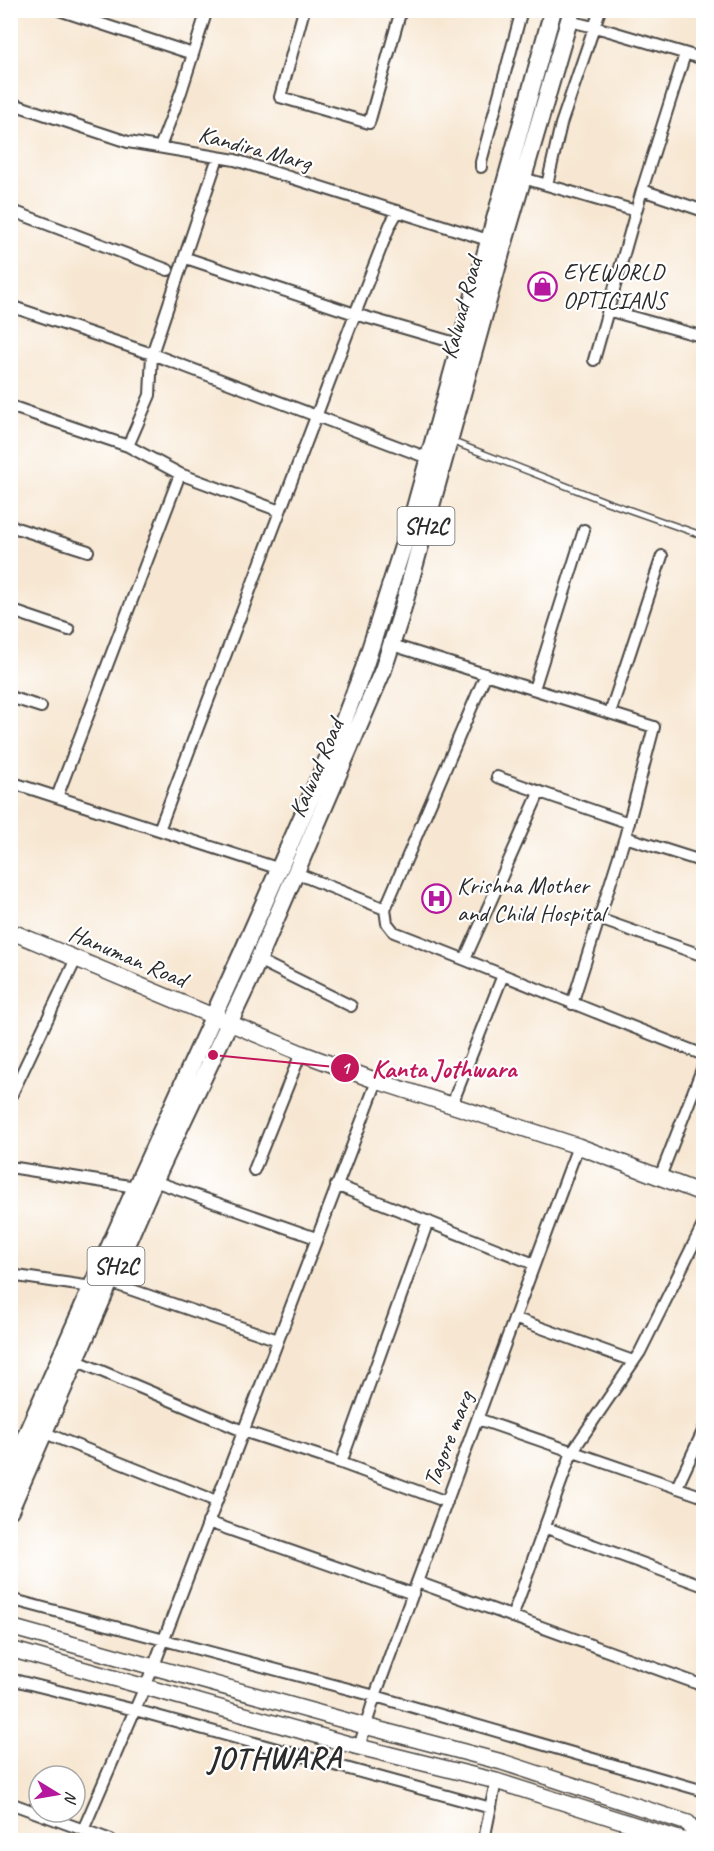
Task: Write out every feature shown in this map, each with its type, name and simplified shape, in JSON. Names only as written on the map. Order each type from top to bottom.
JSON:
[{"type":"main road","name":"Kalwad Road","points":[[10,1510],[154,1181],[258,960],[383,670],[449,441],[495,236],[553,10]]},
{"type":"main road","name":"Kalwad Road","points":[[10,1471],[280,868],[339,732],[366,662],[386,603],[459,344],[495,236],[523,178],[570,16]]},
{"type":"main road","points":[[366,662],[383,670]]},
{"type":"street","points":[[59,10],[193,54]]},
{"type":"street","points":[[160,147],[181,92],[207,10]]},
{"type":"street","points":[[304,10],[280,98],[369,123],[401,10]]},
{"type":"street","points":[[481,167],[503,74],[522,10]]},
{"type":"street","points":[[547,185],[561,124],[600,10]]},
{"type":"street","points":[[570,16],[594,27],[704,59]]},
{"type":"street","points":[[594,360],[642,190],[685,54]]},
{"type":"street","name":"Kandira Marg","points":[[10,103],[128,142],[235,160],[398,211],[495,236]]},
{"type":"street","points":[[128,446],[150,395],[152,354],[218,157]]},
{"type":"street","points":[[523,178],[636,211]]},
{"type":"street","points":[[642,190],[704,211]]},
{"type":"street","points":[[10,210],[168,270]]},
{"type":"street","points":[[159,830],[355,314],[390,225],[398,211]]},
{"type":"street","points":[[186,258],[355,314],[459,344]]},
{"type":"street","points":[[10,306],[152,354],[428,458]]},
{"type":"street","points":[[607,310],[704,337]]},
{"type":"street","points":[[10,406],[128,446],[180,474],[280,511]]},
{"type":"street","points":[[57,797],[180,474]]},
{"type":"street","points":[[10,526],[88,551]]},
{"type":"street","points":[[534,689],[584,530]]},
{"type":"street","points":[[610,713],[662,556]]},
{"type":"street","points":[[10,610],[69,630]]},
{"type":"street","points":[[392,645],[654,727],[625,837],[572,1004]]},
{"type":"street","points":[[486,674],[385,909],[387,923],[394,932],[704,1055]]},
{"type":"street","points":[[10,697],[41,707]]},
{"type":"street","points":[[496,777],[629,823]]},
{"type":"street","points":[[10,782],[280,868]]},
{"type":"street","points":[[465,959],[539,793]]},
{"type":"street","points":[[625,837],[704,862]]},
{"type":"street","points":[[296,873],[385,909]]},
{"type":"street","points":[[599,919],[704,956]]},
{"type":"street","name":"Hanuman Road","points":[[10,931],[301,1053],[377,1081],[578,1146],[704,1194]]},
{"type":"street","points":[[10,1098],[76,958]]},
{"type":"street","points":[[258,960],[351,1006]]},
{"type":"street","points":[[452,1104],[503,975]]},
{"type":"street","points":[[254,1170],[301,1053]]},
{"type":"street","points":[[660,1177],[704,1064]]},
{"type":"street","points":[[83,1830],[153,1668],[377,1081]]},
{"type":"street","name":"Tagore marg","points":[[359,1747],[375,1696],[578,1146]]},
{"type":"street","points":[[10,1167],[136,1186]]},
{"type":"street","points":[[154,1181],[316,1239]]},
{"type":"street","points":[[336,1185],[534,1264]]},
{"type":"street","points":[[341,1463],[428,1221]]},
{"type":"street","points":[[512,1617],[572,1452],[633,1361],[704,1223]]},
{"type":"street","points":[[10,1275],[92,1287]]},
{"type":"street","points":[[109,1281],[278,1340]]},
{"type":"street","points":[[514,1318],[633,1361]]},
{"type":"street","points":[[75,1360],[243,1431],[341,1463],[447,1502]]},
{"type":"street","points":[[478,1419],[704,1497]]},
{"type":"street","points":[[677,1487],[704,1429]]},
{"type":"street","points":[[45,1433],[216,1501]]},
{"type":"street","points":[[208,1522],[413,1594]]},
{"type":"street","points":[[544,1527],[704,1586]]},
{"type":"street","points":[[417,1582],[704,1686]]},
{"type":"street","points":[[10,1599],[375,1696],[704,1791]]},
{"type":"street","points":[[10,1628],[502,1762],[688,1823],[702,1837]]},
{"type":"street","points":[[10,1649],[359,1747],[496,1782],[682,1840],[702,1837]]},
{"type":"street","points":[[10,1679],[135,1710],[491,1808]]},
{"type":"street","points":[[484,1840],[496,1782]]},
{"type":"street","points":[[10,1803],[111,1840]]},
{"type":"lane","points":[[449,441],[607,502],[704,536]]},
{"type":"place","name":"EYEWORLD OPTICIANS","points":[[542,286]]},
{"type":"place","name":"Krishna Mother and Child Hospital","points":[[436,899]]},
{"type":"place","name":"Kanta Jothwara","points":[[213,1055]]},
{"type":"district","name":"JOTHWARA","points":[[275,1758]]}]
